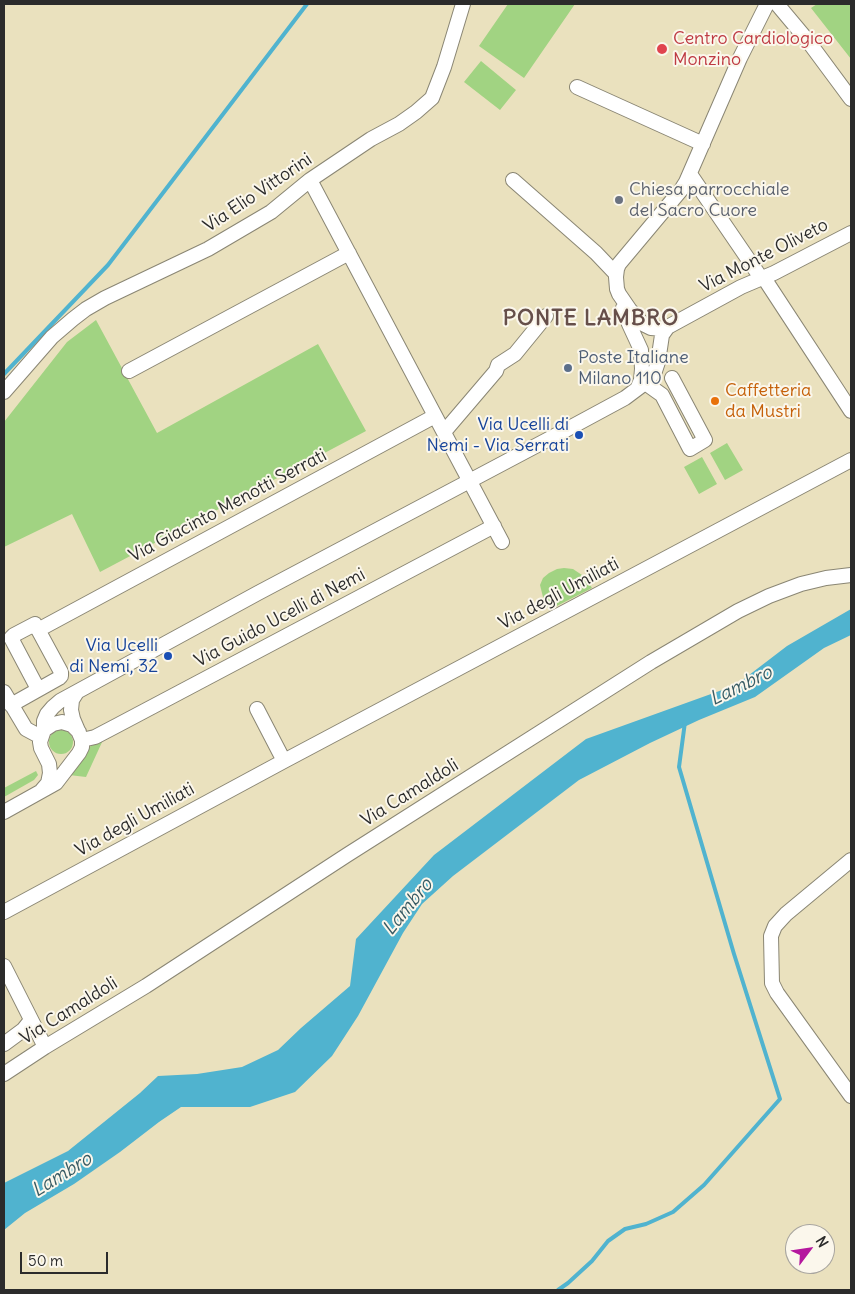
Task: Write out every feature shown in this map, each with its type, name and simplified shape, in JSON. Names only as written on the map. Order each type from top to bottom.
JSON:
[{"type":"street","name":"Via Elio Vittorini","points":[[4,392],[52,337],[86,309],[208,249],[271,212],[310,180],[371,139],[416,112],[432,98],[464,4]]},
{"type":"street","points":[[662,395],[675,383],[706,440],[690,449],[662,395],[641,384],[640,350],[628,324],[616,285],[617,269],[681,190],[690,174],[740,58],[767,4]]},
{"type":"street","points":[[777,4],[846,82],[851,99]]},
{"type":"street","points":[[577,87],[703,144]]},
{"type":"street","points":[[690,174],[851,411]]},
{"type":"street","points":[[310,180],[502,542]]},
{"type":"street","points":[[513,180],[596,253],[616,274]]},
{"type":"street","name":"Via Monte Oliveto","points":[[667,328],[741,287],[851,232]]},
{"type":"street","points":[[129,371],[349,253]]},
{"type":"street","points":[[619,294],[630,310],[645,326],[656,329],[667,328]]},
{"type":"street","points":[[444,432],[496,371],[498,365],[515,354],[546,316]]},
{"type":"street","name":"Via Guido Ucelli di Nemi","points":[[38,794],[47,785],[50,778],[50,767],[41,748],[44,722],[52,706],[608,407],[653,374],[657,368],[662,335],[667,328]]},
{"type":"street","name":"Via Giacinto Menotti Serrati","points":[[38,630],[436,416]]},
{"type":"street","name":"Via degli Umiliati","points":[[4,912],[851,460]]},
{"type":"street","name":"Via Guido Ucelli di Nemi","points":[[81,736],[95,737],[494,526]]},
{"type":"street","name":"Via Camaldoli","points":[[4,1074],[146,986],[347,855],[651,662],[769,596],[801,584],[851,575]]},
{"type":"street","points":[[11,705],[60,678],[62,674],[35,624],[13,636],[9,648],[38,690]]},
{"type":"street","points":[[4,692],[26,729],[43,734],[53,724],[62,722],[72,725],[81,736]]},
{"type":"street","points":[[4,812],[59,781],[80,753],[82,747],[81,736],[72,714],[72,700],[77,692]]},
{"type":"street","points":[[257,709],[284,761]]},
{"type":"street","points":[[44,754],[53,762],[59,764],[74,759]]},
{"type":"street","points":[[851,860],[786,914],[775,926],[771,936],[772,983],[777,993],[851,1096]]},
{"type":"street","points":[[5,973],[45,1047]]},
{"type":"street","points":[[4,1044],[23,1030],[31,1020]]},
{"type":"green space","points":[[508,4],[575,4],[524,78],[479,46]]},
{"type":"green space","points":[[817,4],[851,4],[851,59],[811,8]]},
{"type":"green space","points":[[481,61],[516,90],[500,110],[464,82]]},
{"type":"green space","points":[[96,320],[157,433],[318,344],[366,431],[100,572],[72,514],[4,547],[4,422],[67,342]]},
{"type":"green space","points":[[727,443],[743,470],[725,480],[710,453]]},
{"type":"green space","points":[[702,457],[717,484],[699,494],[684,467]]},
{"type":"green space","points":[[564,568],[573,569],[585,577],[592,588],[549,610],[544,601],[540,585],[543,578],[549,573]]},
{"type":"green space","points":[[61,730],[70,733],[73,742],[70,751],[61,754],[52,751],[49,742],[52,733]]},
{"type":"green space","points":[[103,740],[86,777],[69,775],[89,747]]},
{"type":"green space","points":[[36,771],[38,775],[34,780],[4,797],[4,788]]},
{"type":"water","name":"Lambro","points":[[851,609],[851,635],[824,648],[755,697],[650,743],[579,780],[453,876],[422,904],[403,933],[358,1016],[332,1056],[295,1092],[250,1107],[181,1107],[74,1184],[25,1213],[4,1230],[4,1183],[68,1151],[140,1093],[158,1076],[197,1074],[242,1067],[278,1050],[350,986],[356,939],[434,855],[586,739],[736,685],[787,646]]},
{"type":"waterway","points":[[4,374],[108,265],[307,4]]},
{"type":"waterway","points":[[558,1290],[592,1261],[608,1241],[625,1229],[646,1224],[673,1212],[704,1185],[780,1099],[734,954],[679,767],[685,722]]},
{"type":"place","name":"Centro Cardiologico Monzino","points":[[662,49]]},
{"type":"place","name":"Chiesa parrocchiale del Sacro Cuore","points":[[619,200]]},
{"type":"place","name":"Poste Italiane Milano 110","points":[[568,368]]},
{"type":"place","name":"Caffetteria da Mustri","points":[[715,401]]},
{"type":"place","name":"Via Ucelli di Nemi - Via Serrati","points":[[579,435]]},
{"type":"place","name":"Via Ucelli di Nemi, 32","points":[[168,656]]},
{"type":"district","name":"PONTE LAMBRO","points":[[591,319]]}]
